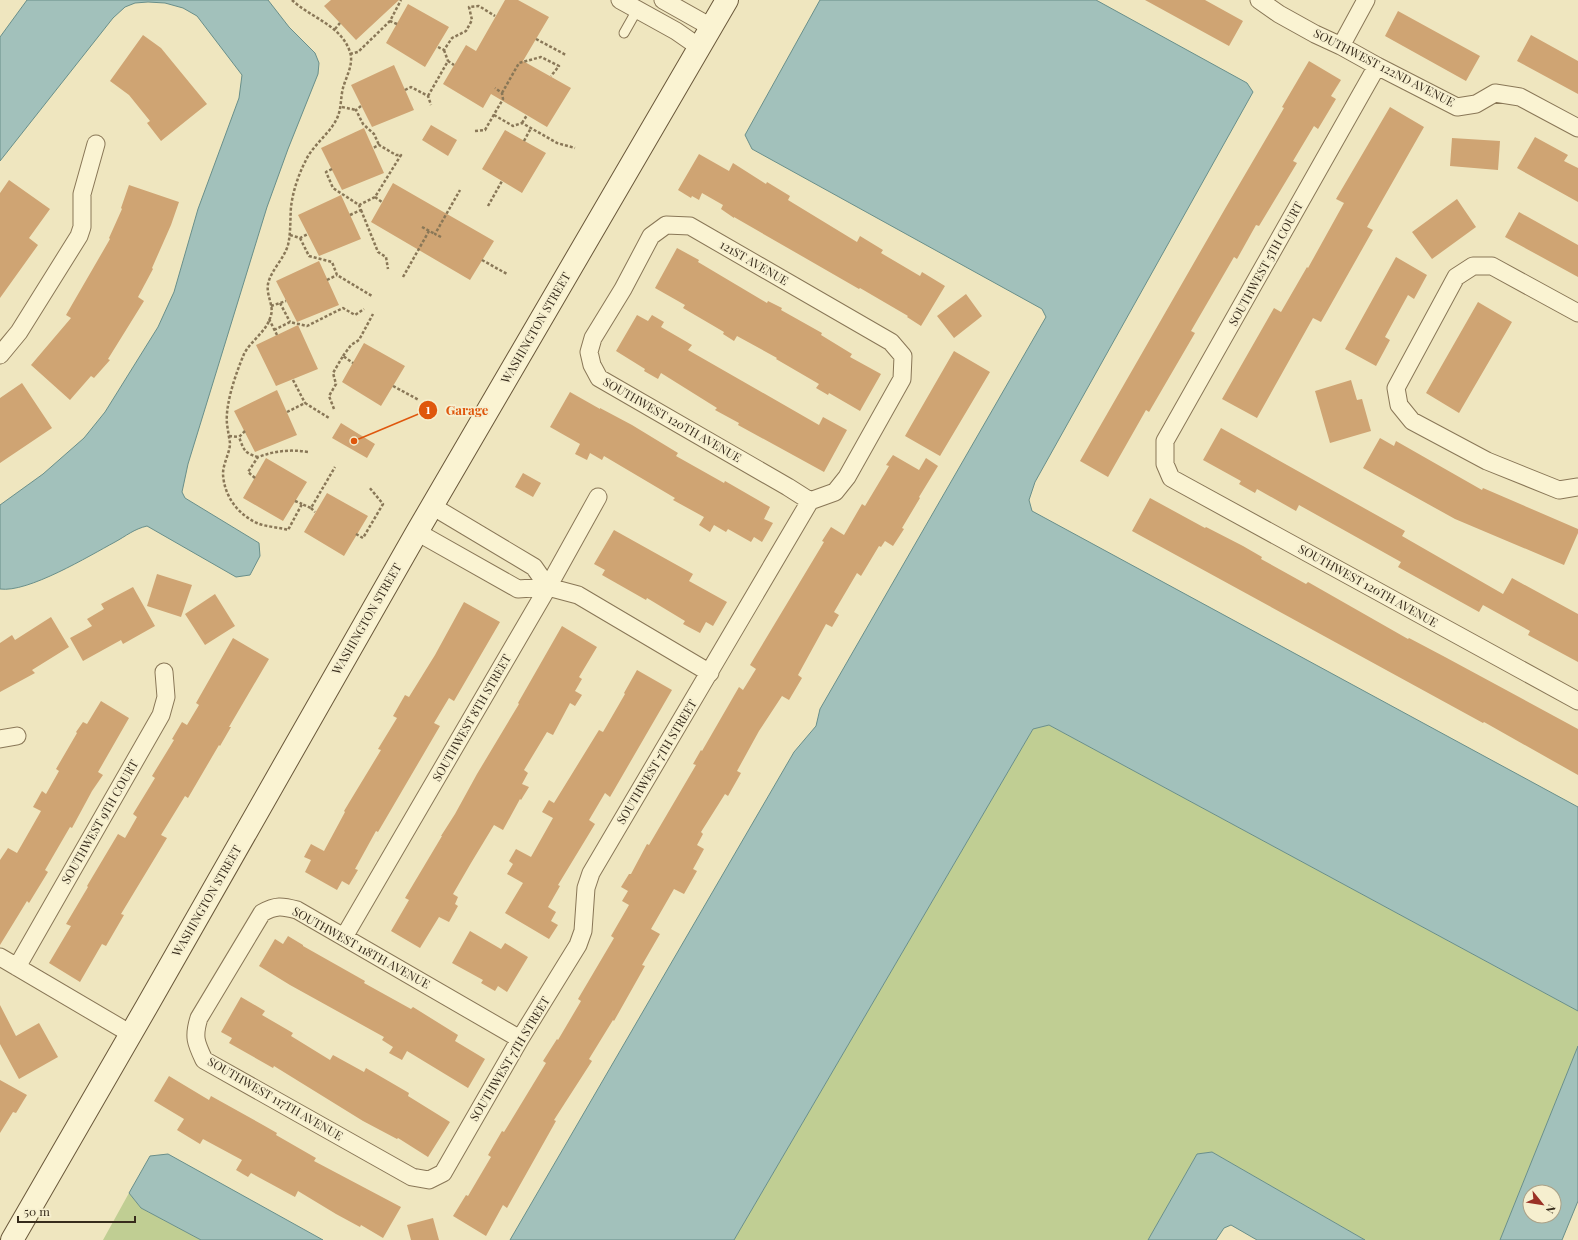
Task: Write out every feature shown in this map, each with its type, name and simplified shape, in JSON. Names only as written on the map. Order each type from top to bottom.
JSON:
[{"type":"street","points":[[620,0],[640,5],[699,47]]},
{"type":"street","points":[[664,0],[711,27]]},
{"type":"street","name":"WASHINGTON STREET","points":[[12,1240],[417,532],[726,0]]},
{"type":"street","name":"SOUTHWEST 122ND AVENUE","points":[[1259,0],[1279,14],[1315,34],[1457,106],[1476,104],[1495,93],[1520,97],[1578,128]]},
{"type":"street","points":[[1341,46],[1366,0]]},
{"type":"street","name":"SOUTHWEST 5TH COURT","points":[[1165,464],[1165,441],[1377,66]]},
{"type":"street","points":[[0,355],[19,332],[79,236],[82,227],[82,194],[96,144]]},
{"type":"street","name":"121ST AVENUE","points":[[623,289],[651,236],[666,224],[690,226],[891,342],[903,356],[902,379],[847,477],[835,492],[810,501]]},
{"type":"street","points":[[1578,313],[1492,266],[1473,266],[1456,277],[1396,388],[1399,405],[1412,421],[1487,461],[1559,490],[1578,487]]},
{"type":"street","name":"SOUTHWEST 120TH AVENUE","points":[[623,289],[593,338],[589,352],[592,365],[599,378],[810,501]]},
{"type":"street","name":"SOUTHWEST 120TH AVENUE","points":[[1165,464],[1171,478],[1578,701]]},
{"type":"street","name":"SOUTHWEST 8TH STREET","points":[[344,937],[548,587],[598,497]]},
{"type":"street","name":"SOUTHWEST 7TH STREET","points":[[429,1180],[443,1173],[520,1039],[578,946],[583,931],[586,888],[591,873],[810,501]]},
{"type":"street","points":[[432,506],[534,567],[548,587]]},
{"type":"street","points":[[417,532],[518,589],[548,587],[578,595],[710,673]]},
{"type":"street","name":"SOUTHWEST 9TH COURT","points":[[16,967],[161,715],[166,696],[164,672]]},
{"type":"street","points":[[0,739],[17,736]]},
{"type":"street","name":"SOUTHWEST 118TH AVENUE","points":[[224,974],[262,913],[272,907],[285,907],[297,910],[520,1039]]},
{"type":"street","points":[[0,957],[131,1034]]},
{"type":"street","name":"SOUTHWEST 117TH AVENUE","points":[[224,974],[199,1018],[195,1032],[198,1047],[204,1060],[412,1177],[429,1180]]},
{"type":"lane","points":[[624,33],[640,5]]},
{"type":"path","points":[[292,0],[301,8],[335,29],[350,51],[351,60],[343,89],[342,107],[328,133],[314,146],[306,160],[294,192],[291,208],[290,235],[283,258],[270,277],[268,286],[271,315],[265,328],[246,350],[239,368],[228,409],[227,424],[230,447],[225,460],[223,473],[224,486],[238,510],[258,524],[288,530],[302,504]]},
{"type":"path","points":[[350,54],[358,52],[390,21],[401,0]]},
{"type":"path","points":[[444,50],[452,38],[466,31],[472,20],[468,7],[479,6],[495,16]]},
{"type":"path","points":[[390,21],[397,24]]},
{"type":"path","points":[[335,29],[340,23]]},
{"type":"path","points":[[536,39],[566,55]]},
{"type":"path","points":[[438,46],[444,50],[448,61],[454,65]]},
{"type":"path","points":[[475,131],[485,130],[503,99],[502,93],[519,63],[541,58],[559,66],[551,76]]},
{"type":"path","points":[[428,96],[448,61]]},
{"type":"path","points":[[405,90],[411,87],[428,96],[431,105]]},
{"type":"path","points":[[495,88],[502,93]]},
{"type":"path","points":[[356,110],[361,106]]},
{"type":"path","points":[[342,107],[356,110]]},
{"type":"path","points":[[356,110],[363,124],[374,134],[379,145],[396,155],[401,155],[375,198],[359,205]]},
{"type":"path","points":[[494,115],[513,126],[522,123],[527,115]]},
{"type":"path","points":[[522,123],[558,143],[575,148]]},
{"type":"path","points":[[524,141],[531,128]]},
{"type":"path","points":[[373,148],[379,145]]},
{"type":"path","points":[[332,169],[326,172],[333,188],[359,205],[378,252],[386,257],[388,269]]},
{"type":"path","points":[[488,206],[502,181]]},
{"type":"path","points":[[435,234],[460,190]]},
{"type":"path","points":[[375,198],[382,202]]},
{"type":"path","points":[[350,215],[361,210]]},
{"type":"path","points":[[422,227],[442,237]]},
{"type":"path","points":[[403,277],[429,231]]},
{"type":"path","points":[[290,235],[300,238],[308,234]]},
{"type":"path","points":[[300,238],[309,256],[332,262],[337,275],[372,296]]},
{"type":"path","points":[[482,260],[507,274]]},
{"type":"path","points":[[328,280],[337,275]]},
{"type":"path","points":[[271,306],[286,302]]},
{"type":"path","points":[[280,303],[290,322]]},
{"type":"path","points":[[274,330],[290,322],[307,326],[343,308],[355,315],[364,309]]},
{"type":"path","points":[[334,409],[329,396],[336,384],[332,373],[351,345],[359,340],[373,314]]},
{"type":"path","points":[[269,319],[277,335]]},
{"type":"path","points":[[343,356],[353,363]]},
{"type":"path","points":[[293,380],[305,403],[329,418]]},
{"type":"path","points":[[393,386],[419,400]]},
{"type":"path","points":[[287,412],[305,403]]},
{"type":"path","points":[[239,437],[245,431]]},
{"type":"path","points":[[229,436],[239,437]]},
{"type":"path","points":[[239,437],[244,450],[249,454],[258,457],[280,451],[294,450],[308,452]]},
{"type":"path","points":[[255,478],[248,472],[258,457]]},
{"type":"path","points":[[311,508],[335,467]]},
{"type":"path","points":[[356,534],[363,538],[383,504],[369,487]]},
{"type":"path","points":[[295,501],[311,508],[315,512]]},
{"type":"green space","points":[[1049,725],[1578,1011],[1578,1046],[1500,1240],[1365,1240],[1212,1152],[1197,1154],[1148,1240],[734,1240],[1033,729]]},
{"type":"green space","points":[[129,1193],[141,1208],[201,1240],[103,1240]]},
{"type":"water","points":[[27,0],[268,0],[289,27],[315,53],[319,63],[318,74],[267,207],[188,464],[182,492],[185,498],[259,543],[260,556],[250,575],[236,577],[147,526],[134,531],[75,564],[42,580],[12,589],[0,589],[0,505],[43,474],[84,438],[105,412],[158,327],[174,292],[198,209],[239,98],[242,75],[197,16],[183,8],[165,3],[135,3],[125,7],[113,18],[0,161],[0,37]]},
{"type":"water","points":[[820,0],[1096,0],[1247,83],[1253,92],[1035,482],[1029,500],[1032,511],[1578,807],[1578,1011],[1049,725],[1033,729],[734,1240],[510,1240],[794,752],[816,726],[820,709],[1046,317],[1042,309],[752,149],[745,135]]},
{"type":"water","points":[[1578,1046],[1578,1201],[1562,1240],[1500,1240],[1522,1185],[1522,1224],[1562,1224],[1562,1184],[1523,1184]]},
{"type":"water","points":[[1212,1152],[1365,1240],[1257,1240],[1231,1225],[1224,1228],[1216,1240],[1148,1240],[1197,1154]]},
{"type":"water","points":[[168,1154],[323,1240],[201,1240],[141,1208],[129,1193],[150,1156]]},
{"type":"building","points":[[331,0],[399,0],[356,40],[324,6]]},
{"type":"building","points":[[505,0],[518,0],[549,17],[523,61],[571,88],[547,127],[491,94],[483,108],[443,84],[466,45],[476,51]]},
{"type":"building","points":[[1145,0],[1205,0],[1243,21],[1229,46]]},
{"type":"building","points":[[408,4],[449,27],[425,67],[386,43]]},
{"type":"building","points":[[1398,11],[1480,56],[1466,81],[1385,36]]},
{"type":"building","points":[[143,35],[161,48],[207,104],[161,141],[147,123],[150,121],[129,95],[110,81]]},
{"type":"building","points":[[1531,35],[1578,61],[1578,94],[1517,61]]},
{"type":"building","points":[[1309,61],[1341,80],[1331,96],[1336,99],[1318,129],[1314,126],[1293,161],[1297,163],[1259,226],[1256,225],[1237,259],[1234,257],[1191,331],[1195,333],[1149,412],[1146,410],[1108,477],[1080,461],[1284,108],[1282,107]]},
{"type":"building","points":[[394,65],[414,110],[372,127],[351,85]]},
{"type":"building","points":[[1390,107],[1424,127],[1367,227],[1373,230],[1321,322],[1313,318],[1257,418],[1222,399],[1274,308],[1281,312],[1307,267],[1308,268],[1344,203],[1336,199]]},
{"type":"building","points":[[431,125],[457,140],[448,156],[422,140]]},
{"type":"building","points":[[364,128],[384,173],[342,190],[321,148]]},
{"type":"building","points":[[505,130],[546,153],[522,193],[482,169]]},
{"type":"building","points":[[1535,137],[1568,155],[1564,161],[1578,168],[1578,202],[1517,168]]},
{"type":"building","points":[[1452,138],[1500,141],[1498,170],[1450,166]]},
{"type":"building","points":[[699,154],[729,171],[733,163],[766,184],[767,182],[790,196],[788,200],[857,242],[860,236],[883,250],[881,253],[920,276],[922,272],[945,286],[921,326],[907,317],[908,316],[860,288],[859,289],[734,218],[721,209],[723,205],[702,193],[699,200],[692,196],[691,198],[678,190]]},
{"type":"building","points":[[9,180],[50,209],[29,238],[38,245],[0,298],[0,193]]},
{"type":"building","points":[[393,183],[494,241],[470,280],[371,222]]},
{"type":"building","points":[[129,185],[179,202],[171,225],[152,268],[153,269],[138,297],[144,301],[108,359],[110,360],[94,378],[91,376],[70,400],[31,365],[71,318],[66,315],[110,239],[109,238],[122,209],[121,208]]},
{"type":"building","points":[[341,195],[361,239],[319,256],[298,215]]},
{"type":"building","points":[[1457,199],[1476,227],[1432,259],[1412,232]]},
{"type":"building","points":[[1519,212],[1578,245],[1578,277],[1505,237]]},
{"type":"building","points":[[677,248],[699,260],[698,262],[767,303],[768,301],[782,308],[781,310],[822,333],[821,335],[852,354],[850,357],[881,374],[860,411],[829,393],[828,395],[816,388],[819,384],[776,359],[777,358],[737,336],[734,341],[723,334],[724,332],[683,308],[685,305],[655,288]]},
{"type":"building","points":[[1396,257],[1427,275],[1414,299],[1408,295],[1385,337],[1390,340],[1376,366],[1345,349]]},
{"type":"building","points":[[319,261],[339,305],[297,322],[276,281]]},
{"type":"building","points":[[966,294],[982,316],[954,338],[937,316]]},
{"type":"building","points":[[1478,302],[1512,322],[1459,413],[1426,393]]},
{"type":"building","points":[[637,315],[648,321],[652,315],[664,322],[661,327],[692,345],[688,350],[819,425],[823,417],[847,430],[824,472],[738,425],[739,423],[715,410],[717,408],[661,373],[658,379],[616,351]]},
{"type":"building","points":[[298,325],[318,369],[276,386],[256,345]]},
{"type":"building","points":[[364,343],[405,366],[381,406],[342,382]]},
{"type":"building","points":[[954,351],[990,372],[940,456],[905,436]]},
{"type":"building","points":[[1351,380],[1357,400],[1362,399],[1371,431],[1330,443],[1315,391]]},
{"type":"building","points":[[22,383],[52,428],[0,463],[0,398]]},
{"type":"building","points":[[277,390],[297,435],[255,452],[234,411]]},
{"type":"building","points":[[570,392],[632,425],[678,453],[676,456],[724,483],[725,481],[770,507],[764,519],[773,523],[762,542],[754,537],[751,542],[728,529],[726,532],[714,525],[710,532],[699,525],[704,517],[673,500],[675,498],[604,456],[602,460],[590,453],[587,460],[575,454],[580,444],[550,427]]},
{"type":"building","points":[[341,423],[375,444],[367,458],[332,438]]},
{"type":"building","points":[[1221,428],[1405,531],[1402,536],[1503,594],[1512,578],[1578,614],[1578,662],[1528,635],[1530,631],[1483,605],[1479,612],[1398,567],[1401,562],[1299,505],[1296,511],[1257,489],[1255,493],[1239,484],[1241,481],[1203,460]]},
{"type":"building","points":[[1380,438],[1394,446],[1396,441],[1482,490],[1483,488],[1578,529],[1578,533],[1564,565],[1455,519],[1363,468]]},
{"type":"building","points":[[893,455],[919,470],[926,458],[938,466],[919,497],[920,498],[902,528],[904,529],[893,546],[885,541],[881,547],[879,546],[861,576],[857,573],[834,612],[839,615],[832,627],[826,624],[798,675],[802,678],[789,700],[782,696],[759,731],[737,771],[741,773],[728,796],[725,794],[701,832],[703,834],[697,845],[704,849],[693,869],[697,871],[684,894],[674,889],[651,929],[660,934],[642,965],[645,966],[614,1021],[613,1020],[589,1059],[592,1061],[554,1120],[556,1121],[507,1208],[503,1205],[486,1236],[453,1216],[466,1195],[468,1196],[491,1157],[488,1155],[502,1131],[504,1132],[546,1063],[543,1061],[557,1039],[558,1040],[581,1001],[578,999],[614,938],[611,936],[629,905],[622,901],[628,891],[621,887],[629,874],[631,874],[647,844],[649,845],[696,765],[693,764],[739,687],[743,690],[756,669],[750,665],[824,542],[822,541],[831,527],[844,535],[862,504],[865,506],[889,466],[886,465]]},
{"type":"building","points":[[266,458],[307,482],[283,521],[243,498]]},
{"type":"building","points":[[523,473],[541,483],[533,497],[515,487]]},
{"type":"building","points":[[327,493],[368,516],[344,556],[304,532]]},
{"type":"building","points":[[1150,498],[1205,528],[1206,527],[1243,546],[1262,557],[1261,559],[1306,584],[1308,582],[1408,639],[1409,638],[1445,657],[1578,729],[1578,775],[1484,722],[1483,723],[1132,531]]},
{"type":"building","points":[[614,530],[693,574],[689,581],[727,602],[713,626],[706,622],[700,633],[683,624],[685,621],[647,598],[646,600],[602,575],[605,570],[594,564]]},
{"type":"building","points":[[157,574],[192,585],[181,617],[147,606]]},
{"type":"building","points":[[133,587],[155,626],[123,644],[121,640],[83,661],[70,638],[92,626],[87,619],[104,609],[101,604]]},
{"type":"building","points":[[215,594],[235,626],[205,645],[185,614]]},
{"type":"building","points":[[464,602],[500,622],[454,701],[449,698],[434,723],[440,726],[378,832],[376,831],[355,869],[358,870],[349,885],[342,881],[337,890],[305,872],[311,860],[304,857],[311,844],[324,851],[345,812],[344,811],[381,750],[378,749],[397,718],[393,716],[405,695],[409,697],[435,655]]},
{"type":"building","points":[[51,617],[69,647],[32,670],[35,673],[0,692],[0,643],[12,635],[15,640]]},
{"type":"building","points":[[562,626],[597,647],[579,677],[582,679],[575,691],[582,695],[575,706],[570,703],[553,735],[547,732],[524,770],[528,773],[522,784],[529,787],[521,800],[520,799],[503,830],[494,825],[471,863],[453,894],[458,897],[455,904],[458,906],[449,922],[439,917],[420,948],[391,931],[409,900],[405,898],[519,704],[518,703]]},
{"type":"building","points":[[233,638],[269,659],[229,727],[231,727],[220,746],[219,745],[188,798],[185,796],[161,835],[167,838],[121,914],[124,915],[106,946],[102,944],[80,982],[49,963],[71,926],[66,924],[118,834],[125,838],[137,817],[133,814],[155,778],[152,776],[174,740],[172,739],[182,722],[187,725],[199,705],[196,703]]},
{"type":"building","points":[[637,670],[672,690],[610,797],[605,793],[589,820],[595,824],[558,885],[560,886],[548,907],[556,912],[551,921],[558,925],[549,939],[505,913],[523,883],[507,874],[513,864],[509,861],[516,849],[531,857],[553,818],[542,812],[549,800],[554,803],[599,730],[603,732]]},
{"type":"building","points":[[101,701],[129,718],[98,772],[103,775],[45,870],[48,872],[29,903],[27,901],[0,945],[0,860],[8,848],[17,853],[41,811],[33,807],[42,791],[46,794],[59,771],[56,769],[77,733],[76,732],[83,722],[87,724]]},
{"type":"building","points":[[470,931],[501,949],[505,943],[528,957],[507,992],[498,986],[495,991],[481,983],[483,980],[452,963]]},
{"type":"building","points":[[288,936],[365,981],[364,983],[411,1009],[413,1007],[458,1035],[455,1041],[485,1059],[468,1088],[407,1051],[402,1060],[389,1053],[393,1047],[382,1040],[384,1037],[290,985],[259,966],[275,939],[283,944]]},
{"type":"building","points":[[241,997],[265,1011],[262,1015],[293,1033],[291,1036],[330,1060],[333,1055],[364,1072],[366,1068],[409,1093],[408,1096],[450,1122],[428,1157],[398,1138],[397,1139],[363,1121],[274,1066],[273,1068],[229,1043],[232,1038],[221,1032]]},
{"type":"building","points":[[0,1005],[16,1036],[39,1023],[58,1057],[19,1079],[0,1044]]},
{"type":"building","points":[[169,1076],[209,1100],[211,1096],[263,1125],[277,1133],[276,1135],[316,1158],[314,1161],[401,1207],[383,1238],[361,1225],[360,1227],[336,1214],[298,1191],[295,1197],[251,1173],[248,1177],[236,1170],[242,1160],[203,1139],[200,1144],[177,1130],[184,1119],[154,1101]]},
{"type":"building","points":[[0,1080],[27,1095],[16,1113],[13,1112],[0,1133]]},
{"type":"building","points":[[433,1218],[439,1240],[411,1240],[407,1225]]},
{"type":"place","name":"Garage","points":[[354,441]]}]
